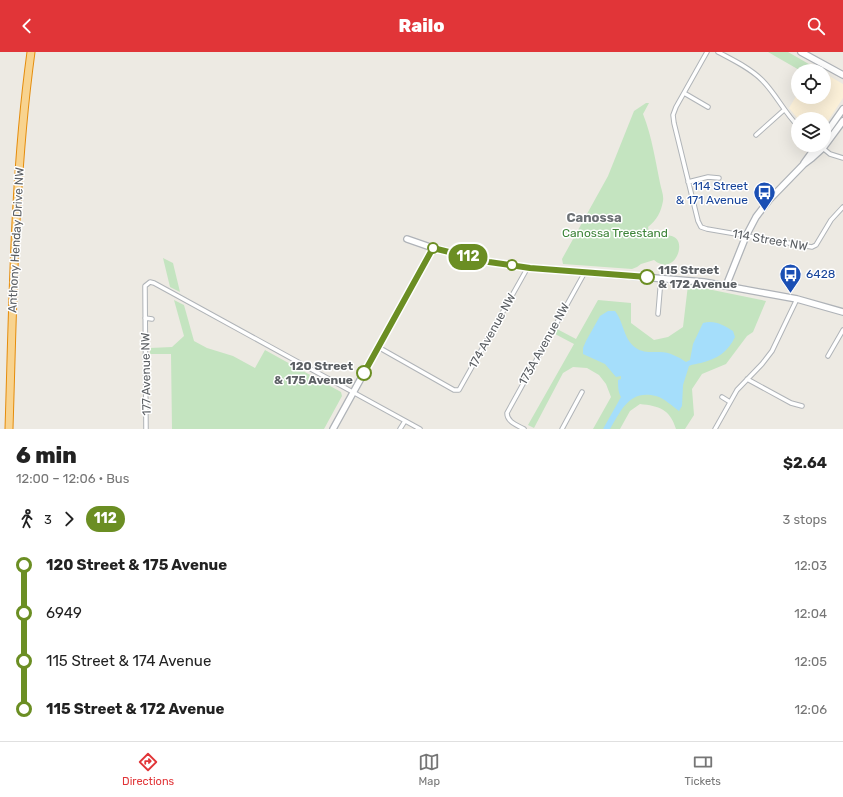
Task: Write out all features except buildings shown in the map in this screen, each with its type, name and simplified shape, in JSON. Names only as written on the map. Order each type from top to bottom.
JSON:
[{"type":"highway","name":"Anthony Henday Drive NW","points":[[9,429],[16,220],[20,158],[31,52]]},
{"type":"street","points":[[707,52],[675,109],[673,119],[688,182],[708,177],[719,178]]},
{"type":"street","points":[[718,52],[752,72],[767,86],[791,118]]},
{"type":"street","points":[[801,52],[843,75]]},
{"type":"street","points":[[767,86],[771,82]]},
{"type":"street","points":[[684,93],[708,107]]},
{"type":"street","points":[[831,126],[843,109]]},
{"type":"street","points":[[756,134],[784,110]]},
{"type":"street","points":[[831,134],[843,121]]},
{"type":"street","points":[[726,286],[746,236],[762,209],[804,164],[809,155],[813,152]]},
{"type":"street","points":[[828,152],[833,156],[843,158]]},
{"type":"street","name":"114 Street NW","points":[[688,182],[698,221],[701,227],[812,247],[816,245],[831,220],[843,207]]},
{"type":"street","points":[[407,239],[433,248],[489,262],[528,268],[704,282],[797,298],[843,312]]},
{"type":"street","points":[[333,429],[433,248]]},
{"type":"street","name":"174 Avenue NW","points":[[378,347],[454,390],[459,390],[528,268]]},
{"type":"street","name":"173A Avenue NW","points":[[524,429],[511,422],[507,417],[507,413],[584,272]]},
{"type":"street","points":[[658,314],[661,278]]},
{"type":"street","name":"177 Avenue NW","points":[[146,429],[145,286],[148,282],[154,283],[220,319]]},
{"type":"street","points":[[715,429],[738,390],[772,351],[797,298]]},
{"type":"street","name":"177 Avenue NW","points":[[145,318],[152,319]]},
{"type":"street","points":[[218,324],[220,319],[420,429]]},
{"type":"street","points":[[828,356],[843,330]]},
{"type":"street","points":[[748,379],[791,403],[802,406]]},
{"type":"street","points":[[562,429],[582,392]]},
{"type":"street","points":[[722,397],[730,402]]},
{"type":"street","points":[[400,429],[405,421]]},
{"type":"shaded area","points":[[831,77],[843,84],[843,98],[831,116],[831,112],[792,112],[789,108],[791,104],[831,104]]},
{"type":"green space","points":[[768,52],[788,52],[809,64],[791,64],[791,65]]},
{"type":"green space","name":"Canossa Treestand","points":[[646,103],[649,103],[643,114],[651,140],[663,194],[661,209],[658,216],[648,227],[649,232],[655,237],[670,236],[678,240],[679,251],[676,257],[673,262],[667,264],[661,264],[654,260],[641,264],[632,269],[563,264],[562,259],[608,176],[634,111]]},
{"type":"green space","points":[[163,258],[173,263],[180,292],[170,287]]},
{"type":"green space","points":[[688,285],[766,301],[753,332],[747,336],[726,364],[702,374],[692,389],[694,415],[685,429],[676,429],[671,417],[663,410],[653,406],[640,404],[630,411],[620,429],[593,429],[611,397],[606,384],[599,375],[587,368],[573,367],[563,373],[534,428],[528,425],[574,344],[555,334],[557,329],[576,339],[598,300],[631,303],[631,323],[654,340],[668,337],[683,327]]},
{"type":"green space","points":[[174,300],[184,305],[194,341],[207,348],[233,356],[255,368],[265,350],[341,392],[342,396],[324,429],[172,429],[171,354],[150,354],[150,348],[172,347],[184,336]]},
{"type":"water","points":[[608,311],[615,311],[628,340],[639,350],[667,353],[686,362],[690,360],[693,344],[703,323],[711,322],[722,325],[733,331],[735,337],[729,347],[717,357],[689,366],[683,385],[682,406],[679,411],[659,397],[647,395],[639,396],[627,403],[610,429],[603,429],[621,397],[618,380],[621,379],[621,376],[616,377],[605,364],[583,354],[583,348],[600,316]]},
{"type":"bus line","name":"112","points":[[364,373],[433,248],[489,262],[530,268],[647,277]]},
{"type":"place","name":"114 Street & 171 Avenue","points":[[764,212]]},
{"type":"place","name":"115 Street & 172 Avenue","points":[[647,277]]},
{"type":"place","name":"6428","points":[[790,294]]},
{"type":"place","name":"120 Street & 175 Avenue","points":[[364,373]]},
{"type":"district","name":"Canossa","points":[[594,217]]}]
